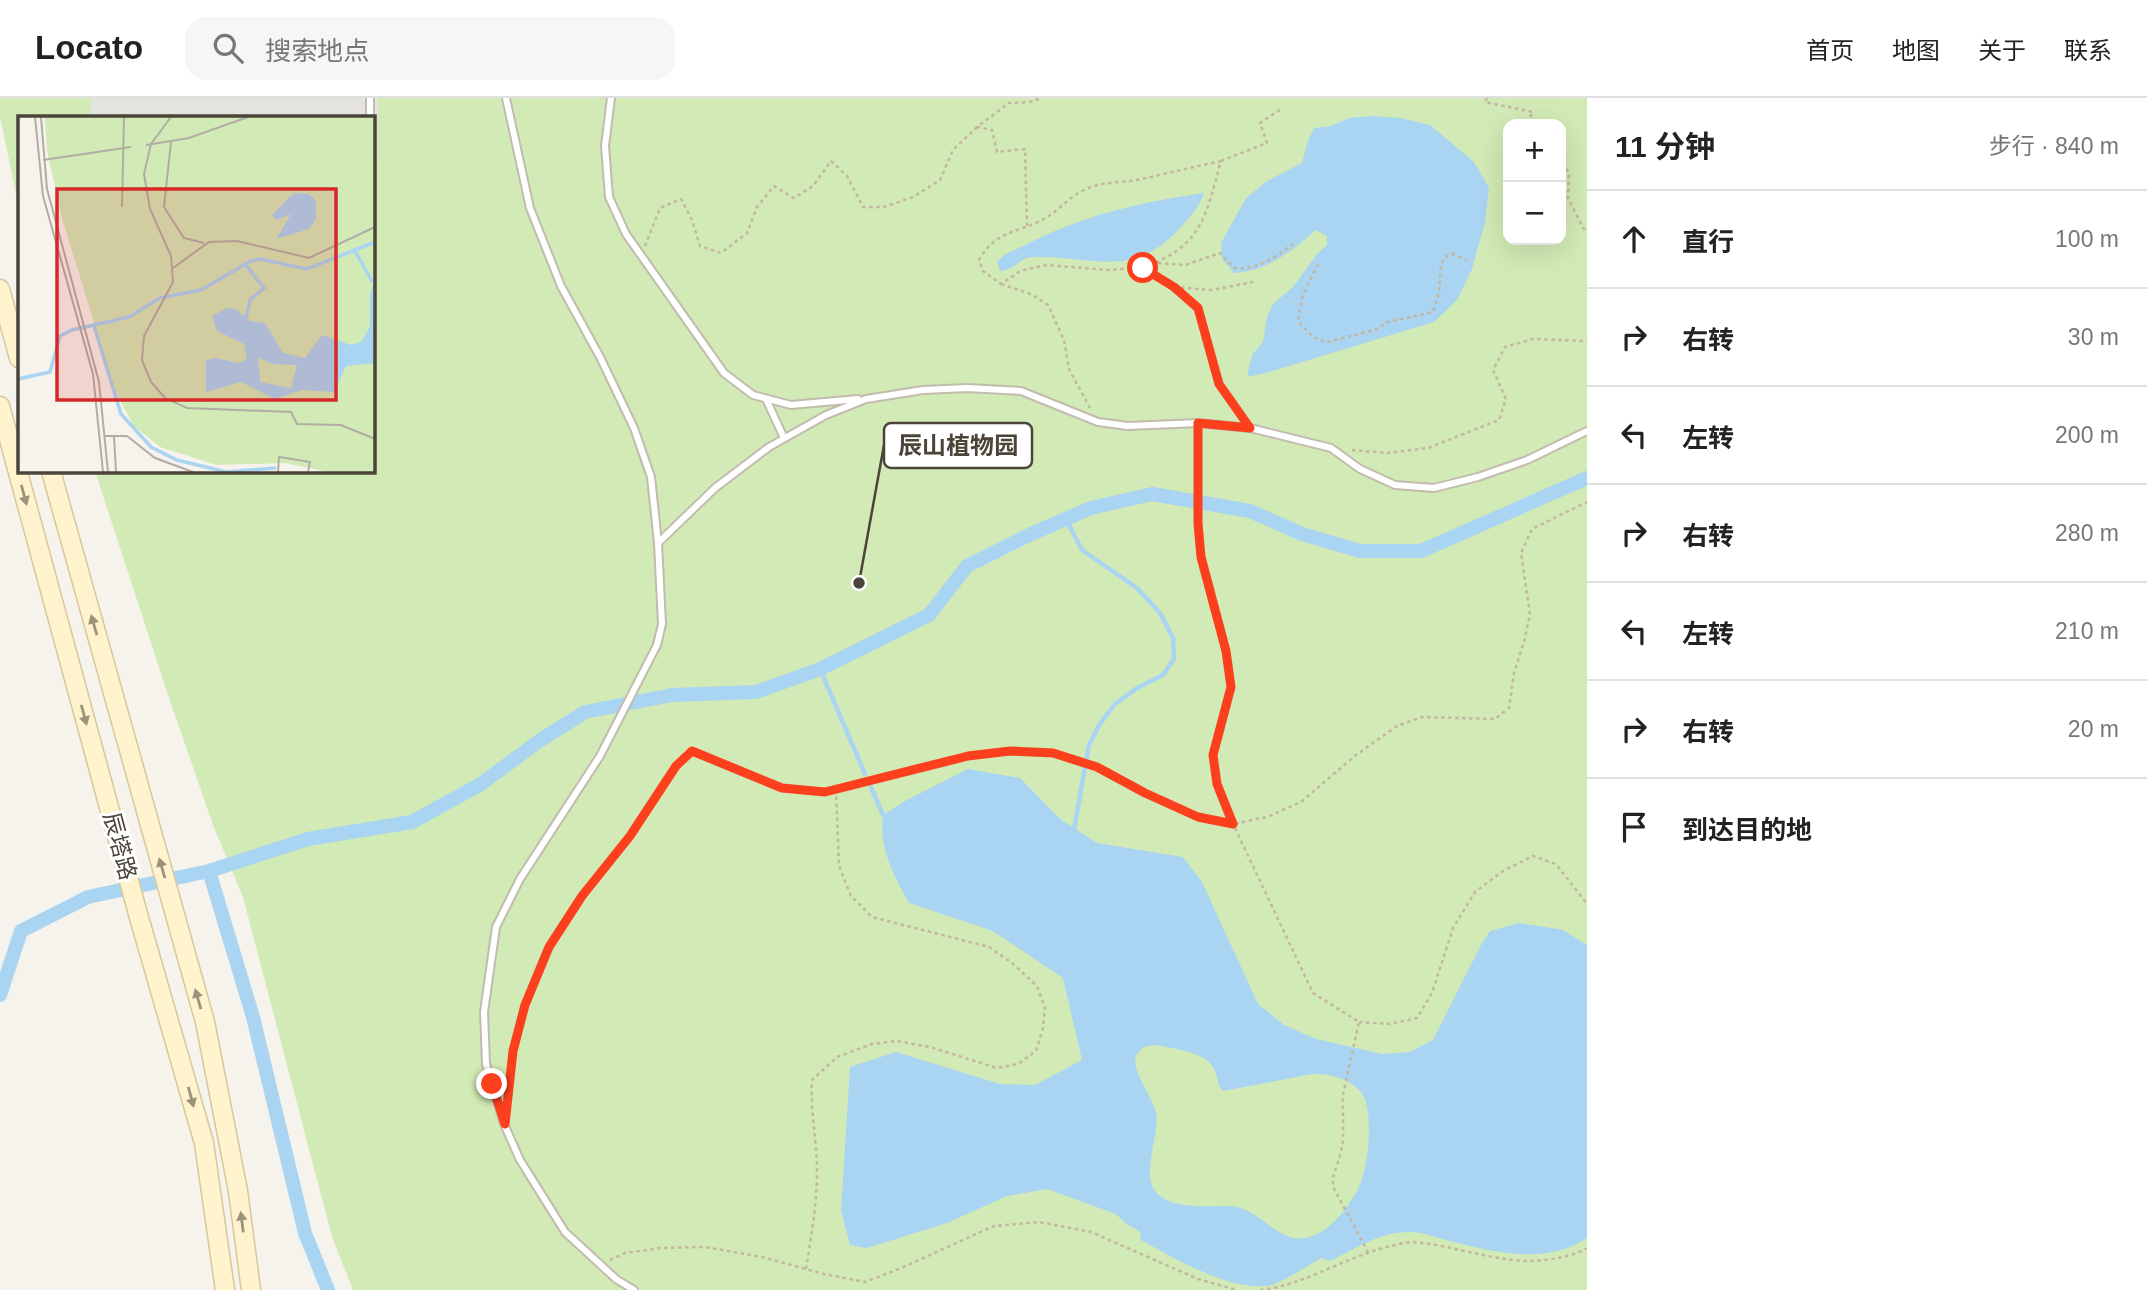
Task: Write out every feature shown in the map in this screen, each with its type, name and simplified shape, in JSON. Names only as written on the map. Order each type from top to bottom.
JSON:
[{"type":"main road","points":[[0,289],[18,354]]},
{"type":"main road","name":"辰塔路","points":[[0,406],[18,472]]},
{"type":"main road","name":"辰塔路","points":[[18,472],[138,914],[204,1143],[225,1290]]},
{"type":"main road","name":"辰塔路","points":[[51,472],[205,1022],[238,1191],[251,1290]]},
{"type":"lane","points":[[370,98],[370,116]]},
{"type":"lane","points":[[506,98],[530,208],[561,286],[600,357],[634,428],[651,477],[659,543],[662,624],[657,645],[600,755],[520,879],[496,927],[484,1012],[486,1064],[505,1124],[520,1160],[565,1232],[616,1279],[635,1290]]},
{"type":"lane","points":[[611,98],[605,146],[609,197],[626,234],[724,373],[753,395],[791,405],[923,390],[967,388],[1021,391],[1098,422],[1128,426],[1198,423],[1250,428],[1331,448],[1360,469],[1395,485],[1434,488],[1478,477],[1527,460],[1587,431]]},
{"type":"lane","points":[[659,543],[715,488],[785,438],[826,415],[866,398]]},
{"type":"lane","points":[[766,399],[785,438]]},
{"type":"path","points":[[641,255],[660,208],[681,199],[692,220],[700,246],[721,253],[747,233],[757,207],[774,186],[794,198],[813,186],[831,161],[847,176],[863,207],[884,207],[913,197],[940,180],[953,150],[977,127],[1009,103],[1030,102],[1041,98]]},
{"type":"path","points":[[1487,98],[1485,102],[1533,112],[1529,119]]},
{"type":"path","points":[[1098,422],[1069,369],[1064,340],[1048,305],[1031,294],[1001,284],[983,271],[979,260],[988,244],[1003,235],[1051,216],[1070,198],[1085,189],[1221,161],[1267,142],[1260,123],[1281,109]]},
{"type":"path","points":[[977,127],[992,130],[996,152],[1025,149],[1027,227]]},
{"type":"path","points":[[1001,284],[1020,271],[1047,265],[1108,270],[1143,268],[1174,254],[1194,237],[1206,216],[1221,161]]},
{"type":"path","points":[[1566,169],[1569,172],[1568,198],[1587,231]]},
{"type":"path","points":[[1156,263],[1185,265],[1220,253],[1234,268],[1252,268],[1296,242]]},
{"type":"path","points":[[1318,264],[1303,295],[1298,321],[1314,337],[1327,342],[1378,329],[1387,322],[1433,312],[1439,293],[1441,264],[1445,257],[1453,254],[1467,261]]},
{"type":"path","points":[[1143,268],[1174,287],[1198,308],[1219,384],[1250,428]]},
{"type":"path","points":[[1174,287],[1212,290],[1253,282]]},
{"type":"path","points":[[1331,448],[1387,453],[1429,448],[1499,420],[1506,399],[1493,370],[1505,347],[1533,340],[1587,341]]},
{"type":"path","points":[[1198,423],[1201,557],[1226,651],[1231,687],[1213,755],[1217,784],[1312,993],[1359,1022],[1390,1024],[1417,1018],[1432,993],[1453,928],[1475,892],[1503,870],[1533,856],[1556,864],[1587,904]]},
{"type":"path","points":[[507,1100],[513,1051],[525,1005],[549,947],[582,896],[630,836],[676,766],[692,751],[782,788],[825,792],[968,756],[1010,751],[1053,753],[1092,765],[1198,817],[1233,824],[1267,817],[1301,802],[1356,755],[1397,726],[1422,717],[1495,719],[1509,708],[1514,673],[1530,614],[1521,554],[1532,529],[1587,502]]},
{"type":"path","points":[[806,1269],[815,1216],[817,1174],[816,1137],[811,1106],[812,1080],[837,1057],[872,1044],[897,1041],[930,1046],[997,1068],[1018,1064],[1035,1051],[1044,1028],[1045,1008],[1037,986],[989,947],[872,917],[851,896],[839,866],[836,789]]},
{"type":"path","points":[[1359,1022],[1343,1095],[1342,1152],[1333,1177],[1333,1187],[1368,1252]]},
{"type":"path","points":[[600,1265],[625,1253],[660,1248],[705,1247],[762,1257],[865,1282],[994,1226],[1039,1222],[1091,1232],[1198,1279],[1237,1290]]},
{"type":"path","points":[[1260,1290],[1279,1288],[1368,1252],[1410,1242],[1496,1259],[1544,1262],[1587,1248]]},
{"type":"green space","points":[[0,98],[1587,98],[1587,1290],[353,1290],[332,1237],[243,897],[213,825],[95,472],[374,472],[374,116],[18,116],[18,203],[0,117]]},
{"type":"shaded area","points":[[91,98],[378,98],[377,160],[374,160],[374,116],[91,116]]},
{"type":"water","points":[[1349,118],[1400,118],[1430,125],[1474,162],[1489,188],[1485,222],[1472,269],[1457,300],[1434,322],[1247,377],[1252,355],[1263,342],[1267,317],[1273,304],[1293,287],[1317,254],[1327,245],[1327,236],[1316,230],[1269,264],[1234,273],[1222,259],[1221,243],[1246,198],[1267,181],[1302,163],[1314,128],[1331,126]]},
{"type":"water","points":[[1204,193],[1191,216],[1180,228],[1145,255],[1111,262],[1033,257],[1000,271],[997,262],[1004,255],[1065,227],[1133,206]]},
{"type":"water","points":[[968,769],[1020,778],[1060,819],[1097,843],[1183,857],[1202,882],[1258,1004],[1284,1025],[1316,1039],[1382,1054],[1410,1052],[1433,1040],[1490,931],[1519,923],[1563,930],[1587,945],[1587,1238],[1554,1252],[1518,1254],[1482,1249],[1419,1233],[1399,1233],[1368,1242],[1330,1261],[1322,1258],[1274,1284],[1252,1286],[1202,1272],[1141,1240],[1140,1232],[1116,1214],[1047,1189],[1007,1196],[947,1223],[867,1248],[850,1245],[841,1211],[850,1067],[896,1052],[1000,1084],[1035,1085],[1082,1060],[1063,978],[993,931],[909,903],[888,861],[882,827],[883,815]],"holes":[[[1156,1045],[1189,1052],[1205,1059],[1215,1071],[1223,1091],[1312,1074],[1340,1078],[1359,1089],[1366,1104],[1369,1128],[1365,1169],[1358,1189],[1336,1220],[1314,1236],[1295,1238],[1285,1235],[1240,1208],[1178,1204],[1157,1193],[1151,1184],[1150,1170],[1157,1117],[1138,1073],[1135,1057],[1143,1047]]]},
{"type":"waterway","points":[[0,995],[21,931],[88,897],[209,871],[308,839],[412,822],[481,784],[539,741],[585,712],[672,695],[756,692],[820,669],[929,615],[967,566],[1091,508],[1152,494],[1250,511],[1302,534],[1360,551],[1421,551],[1587,478]]},
{"type":"waterway","points":[[1066,519],[1082,550],[1137,588],[1160,613],[1173,638],[1174,659],[1163,675],[1137,688],[1115,704],[1099,725],[1089,745],[1074,829]]},
{"type":"waterway","points":[[820,669],[865,774]]},
{"type":"waterway","points":[[871,787],[883,815]]},
{"type":"waterway","points":[[209,871],[253,1017],[305,1233],[328,1290]]},
{"type":"place","name":"辰山植物园","points":[[859,583]]},
{"type":"route","points":[[492,1084],[505,1124],[513,1051],[525,1005],[549,947],[582,896],[630,836],[676,766],[692,751],[782,788],[825,792],[968,756],[1010,751],[1053,753],[1097,767],[1198,817],[1233,824],[1217,784],[1213,755],[1231,687],[1226,651],[1201,557],[1198,523],[1198,423],[1250,428],[1219,384],[1198,308],[1174,287],[1143,268]]}]
